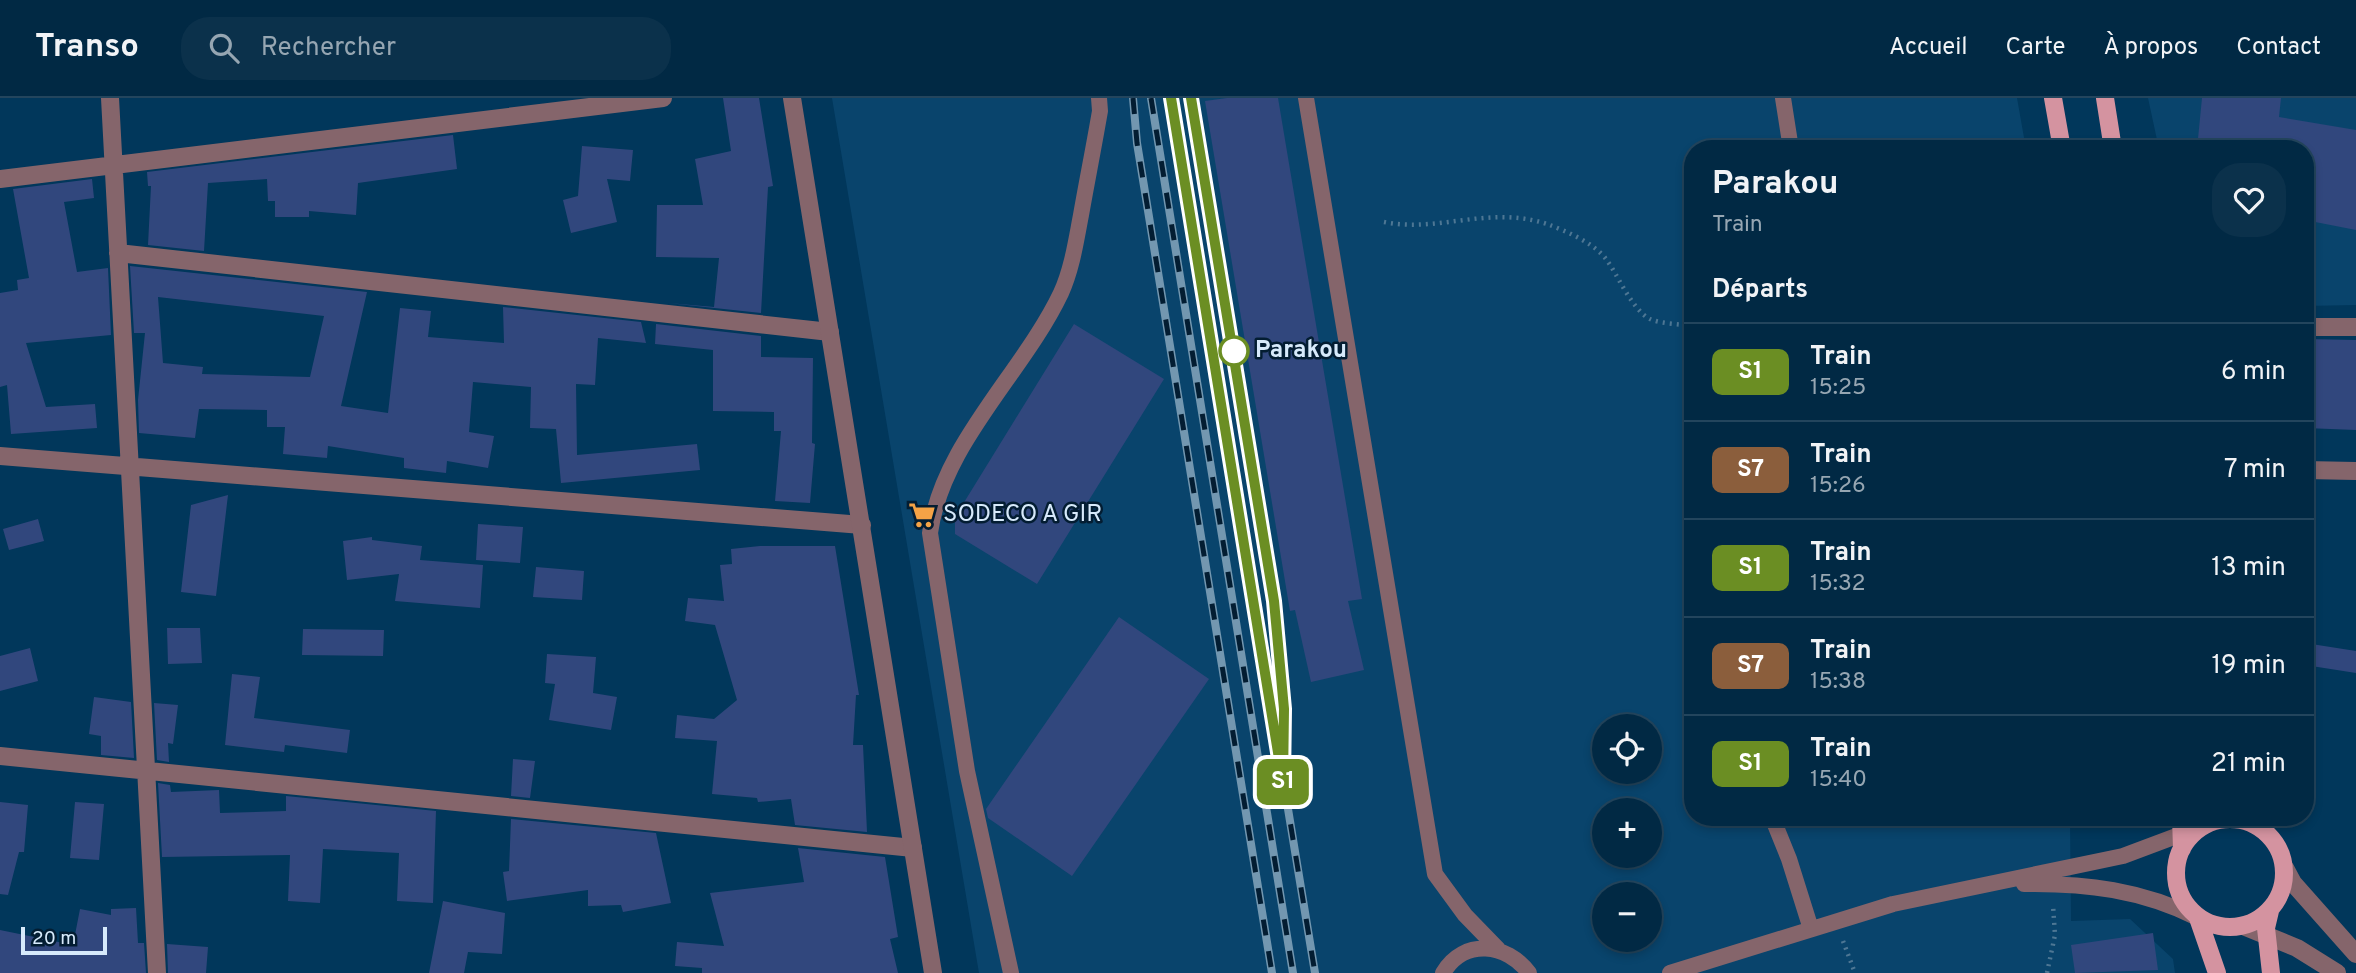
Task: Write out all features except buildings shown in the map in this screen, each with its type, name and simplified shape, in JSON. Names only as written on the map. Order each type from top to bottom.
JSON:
[{"type":"main road","points":[[2053,98],[2060,140]]},
{"type":"main road","points":[[2105,98],[2112,140]]},
{"type":"main road","points":[[2203,826],[2182,834],[2176,878],[2183,900],[2198,918],[2217,973]]},
{"type":"main road","points":[[2255,826],[2273,839]]},
{"type":"main road","points":[[2264,826],[2273,839],[2285,868],[2279,898],[2270,911],[2266,934],[2271,973]]},
{"type":"main road","points":[[2198,918],[2212,925],[2243,926],[2270,911]]},
{"type":"street","points":[[110,98],[157,973]]},
{"type":"street","points":[[0,179],[663,98]]},
{"type":"street","points":[[792,98],[933,973]]},
{"type":"street","points":[[118,253],[830,332]]},
{"type":"street","points":[[2314,327],[2356,327]]},
{"type":"street","points":[[0,456],[862,525]]},
{"type":"street","points":[[2314,470],[2356,471]]},
{"type":"street","points":[[0,756],[913,848]]},
{"type":"street","points":[[2285,868],[2293,883],[2356,954]]},
{"type":"street","points":[[2243,926],[2297,948],[2337,973]]},
{"type":"lane","points":[[1011,973],[967,772],[930,533],[934,503],[946,475],[1043,326],[1062,291],[1073,253],[1100,111],[1100,98]]},
{"type":"lane","points":[[1307,98],[1435,874],[1465,915],[1498,949]]},
{"type":"lane","points":[[1783,98],[1790,140]]},
{"type":"lane","points":[[1776,826],[1790,859],[1811,929]]},
{"type":"lane","points":[[1670,973],[1835,921],[1979,884],[2103,861],[2182,834]]},
{"type":"lane","points":[[1979,884],[2051,883],[2125,890],[2198,918]]},
{"type":"lane","points":[[1443,973],[1457,957],[1470,950],[1498,949],[1511,954],[1529,973]]},
{"type":"path","points":[[1384,222],[1409,227],[1461,218],[1514,217],[1547,225],[1585,242],[1604,257],[1624,290],[1650,318],[1684,324]]},
{"type":"path","points":[[2047,973],[2055,935],[2051,883]]},
{"type":"path","points":[[1835,921],[1855,973]]},
{"type":"shaded area","points":[[832,98],[2017,98],[2024,140],[1684,140],[1684,826],[2070,826],[2071,921],[2130,919],[2173,959],[2175,973],[979,973]]},
{"type":"shaded area","points":[[2148,98],[2356,98],[2356,305],[2314,306],[2314,140],[2157,140]]},
{"type":"railway","points":[[1133,98],[1137,143],[1272,973]]},
{"type":"railway","points":[[1151,98],[1293,973]]},
{"type":"railway","points":[[1171,98],[1315,973]]},
{"type":"railway","points":[[1191,98],[1274,596],[1282,670],[1284,744]]},
{"type":"train","name":"S1","points":[[1171,98],[1283,783],[1284,709],[1278,628],[1267,548],[1191,98]]},
{"type":"place","name":"Parakou","points":[[1234,351]]},
{"type":"place","name":"SODECO A GIR","points":[[922,515]]}]
